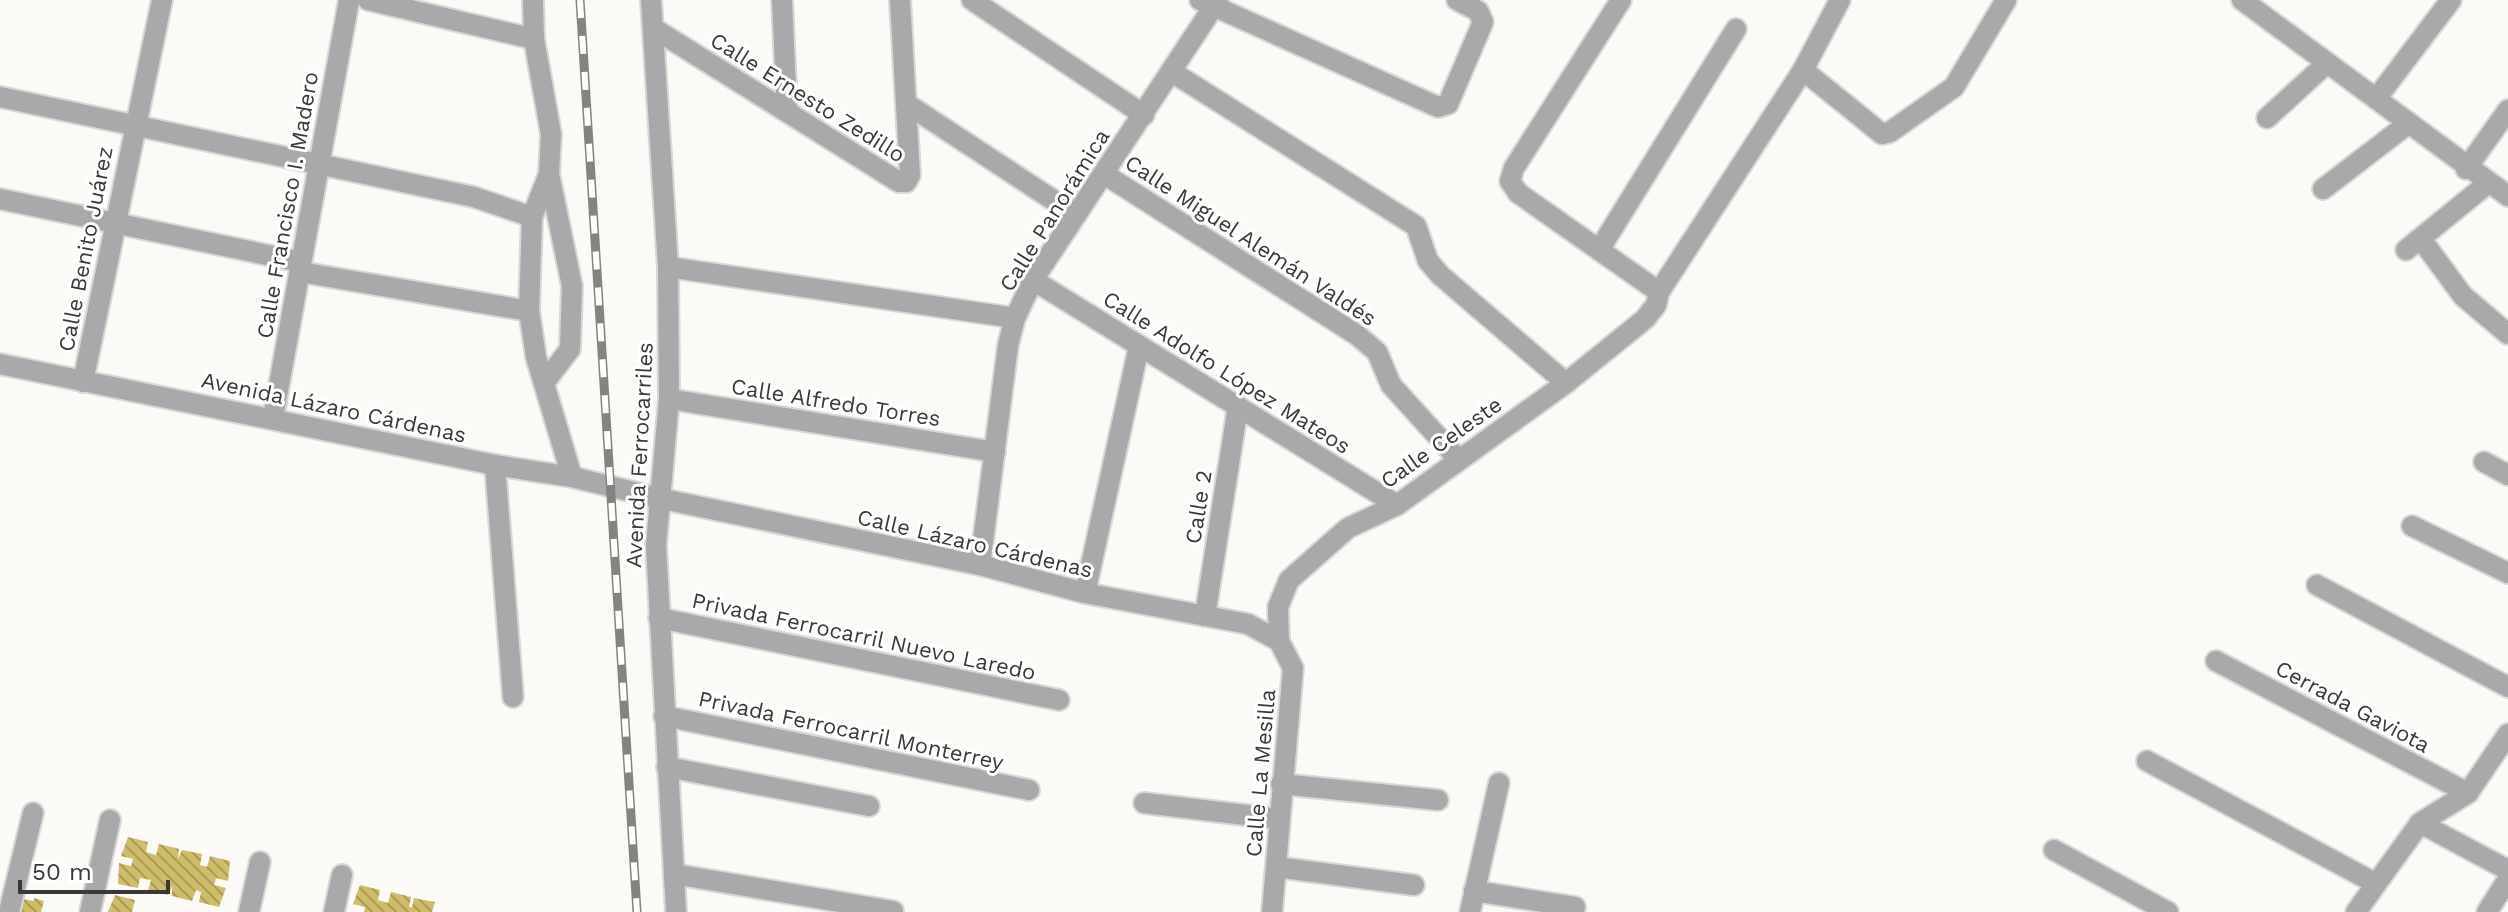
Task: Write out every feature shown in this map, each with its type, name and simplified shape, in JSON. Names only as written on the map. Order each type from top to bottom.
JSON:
[{"type":"street","name":"Calle Benito Juárez","points":[[83,382],[162,0]]},
{"type":"street","name":"Calle Francisco I. Madero","points":[[273,418],[349,0]]},
{"type":"street","points":[[368,0],[534,39]]},
{"type":"street","points":[[533,0],[534,39],[551,134],[549,174],[572,286],[570,349],[544,383]]},
{"type":"street","name":"Avenida Ferrocarriles","points":[[651,0],[668,267],[669,399],[658,498],[659,618],[676,912]]},
{"type":"street","points":[[782,0],[787,112]]},
{"type":"street","name":"Calle Ernesto Zedillo","points":[[653,28],[899,182],[906,182],[910,175],[900,0]]},
{"type":"street","points":[[972,0],[1144,115]]},
{"type":"street","points":[[1210,3],[1438,107],[1448,104],[1483,22],[1478,11],[1457,0]]},
{"type":"street","points":[[1621,0],[1514,168],[1510,181],[1518,193],[1659,292]]},
{"type":"street","name":"Calle Celeste","points":[[1279,641],[1278,607],[1289,580],[1348,528],[1397,505],[1566,383],[1645,319],[1656,305],[1659,292],[1803,70],[1840,0]]},
{"type":"street","points":[[1803,70],[1882,134],[1954,87],[2006,0]]},
{"type":"street","points":[[2376,99],[2451,0]]},
{"type":"street","points":[[2250,2],[2466,169],[2508,196]]},
{"type":"street","name":"Calle Panorámica","points":[[980,565],[1008,345],[1015,318],[1033,280],[1172,72],[1210,3]]},
{"type":"street","points":[[1599,250],[1736,29]]},
{"type":"street","points":[[2267,118],[2327,63]]},
{"type":"street","points":[[1172,72],[1416,226],[1428,261],[1440,275],[1566,383]]},
{"type":"street","name":"Calle Benito Juárez","points":[[0,97],[135,125]]},
{"type":"street","points":[[907,104],[1076,215]]},
{"type":"street","points":[[2466,169],[2508,110]]},
{"type":"street","points":[[2323,189],[2409,123]]},
{"type":"street","points":[[135,125],[474,197],[532,217]]},
{"type":"street","points":[[549,174],[532,217],[529,311],[544,383],[572,477]]},
{"type":"street","name":"Calle Miguel Alemán Valdés","points":[[1104,174],[1357,335],[1377,352],[1391,385],[1459,460]]},
{"type":"street","points":[[2487,184],[2414,244],[2463,296],[2508,334]]},
{"type":"street","points":[[0,199],[300,267],[529,311]]},
{"type":"street","points":[[668,267],[1015,318]]},
{"type":"street","name":"Calle Adolfo López Mateos","points":[[1033,280],[1397,505]]},
{"type":"street","points":[[1085,593],[1139,346]]},
{"type":"street","name":"Avenida Lázaro Cárdenas","points":[[0,364],[495,465],[572,477],[658,498]]},
{"type":"street","name":"Calle Alfredo Torres","points":[[669,399],[995,452]]},
{"type":"street","name":"Calle 2","points":[[1205,616],[1238,406]]},
{"type":"street","points":[[2484,462],[2508,475]]},
{"type":"street","points":[[495,465],[513,697]]},
{"type":"street","name":"Calle Lázaro Cárdenas","points":[[658,498],[980,565],[1085,593],[1248,624],[1279,641]]},
{"type":"street","points":[[2412,526],[2508,573]]},
{"type":"street","points":[[2317,585],[2508,687]]},
{"type":"street","name":"Privada Ferrocarril Nuevo Laredo","points":[[659,618],[1059,700]]},
{"type":"street","name":"Calle La Mesilla","points":[[1272,912],[1293,668],[1279,641]]},
{"type":"street","name":"Cerrada Gaviota","points":[[2216,661],[2468,793]]},
{"type":"street","name":"Privada Ferrocarril Monterrey","points":[[664,716],[1029,790]]},
{"type":"street","points":[[2356,912],[2420,823],[2468,793],[2508,734]]},
{"type":"street","points":[[2147,761],[2375,883]]},
{"type":"street","points":[[667,767],[869,806]]},
{"type":"street","points":[[1470,912],[1499,783]]},
{"type":"street","points":[[1281,784],[1438,800]]},
{"type":"street","points":[[1144,803],[1279,819]]},
{"type":"street","points":[[9,912],[33,813]]},
{"type":"street","points":[[90,912],[110,820]]},
{"type":"street","points":[[2420,823],[2508,870]]},
{"type":"street","points":[[2054,850],[2168,912]]},
{"type":"street","points":[[249,912],[260,862]]},
{"type":"street","points":[[1276,867],[1414,885]]},
{"type":"street","points":[[674,874],[893,911]]},
{"type":"street","points":[[334,912],[342,875]]},
{"type":"street","points":[[2487,912],[2508,879]]},
{"type":"street","points":[[1474,891],[1575,907]]},
{"type":"building","points":[[128,837],[148,842],[146,852],[156,855],[159,844],[179,849],[178,859],[182,850],[202,854],[200,865],[207,867],[210,856],[230,861],[228,881],[216,878],[214,885],[226,888],[219,907],[199,902],[201,892],[196,890],[192,901],[172,896],[172,886],[168,895],[148,891],[151,880],[140,878],[138,888],[118,884],[119,863],[131,866],[133,859],[121,856]]},
{"type":"building","points":[[360,885],[380,890],[378,900],[388,903],[391,892],[411,897],[409,907],[412,907],[414,898],[435,902],[432,912],[364,912],[365,907],[353,904]]},
{"type":"building","points":[[115,895],[135,900],[132,912],[108,912]]},
{"type":"building","points":[[34,898],[44,901],[41,912],[21,912],[24,899],[34,901]]},
{"type":"railway","points":[[580,0],[637,912]]}]
